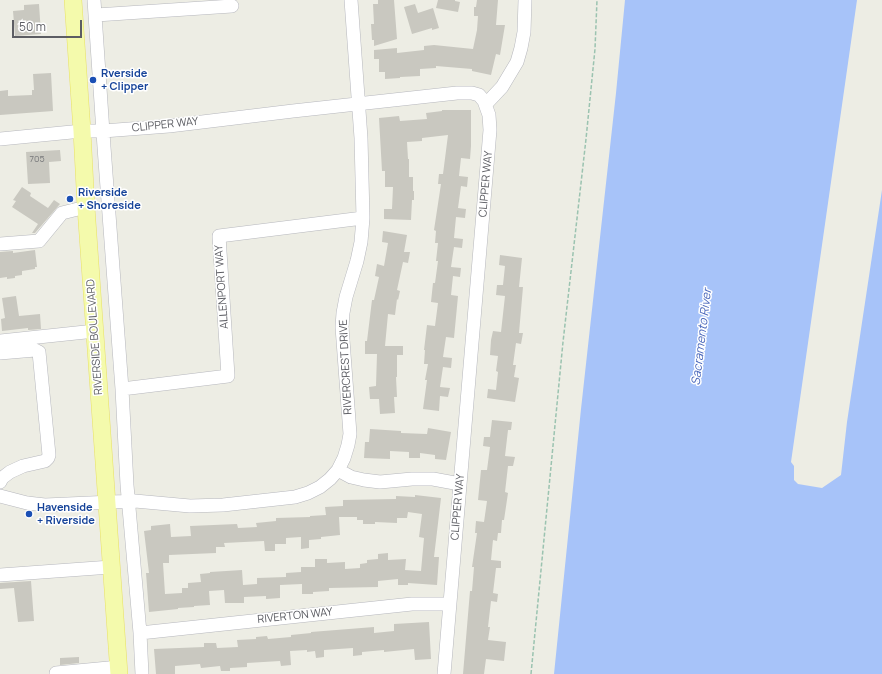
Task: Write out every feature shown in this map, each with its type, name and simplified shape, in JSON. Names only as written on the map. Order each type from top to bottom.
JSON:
[{"type":"main road","name":"RIVERSIDE BOULEVARD","points":[[73,0],[119,671]]},
{"type":"street","points":[[94,0],[142,674]]},
{"type":"street","name":"RIVERCREST DRIVE","points":[[0,496],[27,503],[45,505],[129,501],[197,506],[223,505],[295,497],[320,487],[338,470],[344,458],[350,434],[342,313],[357,261],[361,242],[363,218],[359,104],[351,0]]},
{"type":"street","points":[[486,104],[502,87],[517,62],[524,32],[525,0]]},
{"type":"street","points":[[96,15],[232,6]]},
{"type":"street","name":"CLIPPER WAY","points":[[0,139],[82,131],[103,131],[169,126],[293,110],[457,93],[472,93],[479,95],[486,104],[489,115],[490,130],[444,674]]},
{"type":"street","points":[[0,244],[39,241],[62,213],[86,207]]},
{"type":"street","name":"ALLENPORT WAY","points":[[122,389],[228,376],[219,236],[363,218]]},
{"type":"street","points":[[0,341],[95,332]]},
{"type":"street","points":[[0,353],[35,350],[39,352],[49,455],[45,461],[22,466],[10,472],[2,478],[0,482]]},
{"type":"street","points":[[338,470],[351,477],[380,482],[433,479],[460,484]]},
{"type":"street","points":[[0,575],[111,567]]},
{"type":"street","name":"RIVERTON WAY","points":[[140,633],[412,604],[450,604]]},
{"type":"street","points":[[56,673],[119,671]]},
{"type":"path","points":[[531,674],[562,357],[595,49],[597,0]]},
{"type":"water","name":"Sacramento River","points":[[625,0],[857,0],[791,462],[794,466],[794,480],[798,484],[822,488],[841,475],[847,422],[882,190],[882,674],[554,674]]},
{"type":"building","points":[[378,0],[394,0],[397,39],[374,46],[371,24],[374,24],[373,4],[378,4]]},
{"type":"building","points":[[438,0],[455,0],[460,2],[458,12],[436,8]]},
{"type":"building","points":[[477,0],[498,0],[496,25],[505,25],[500,55],[496,54],[491,75],[472,71],[472,69],[436,66],[436,68],[420,69],[420,76],[385,79],[385,72],[379,72],[379,59],[374,59],[374,50],[397,48],[397,53],[424,50],[424,46],[434,45],[473,49],[477,30],[478,16],[474,16],[474,7],[476,7]]},
{"type":"building","points":[[39,4],[41,34],[15,36],[13,11],[24,10],[24,5]]},
{"type":"building","points":[[415,4],[418,13],[433,8],[439,28],[432,30],[432,28],[412,34],[404,7]]},
{"type":"building","points":[[51,73],[53,111],[0,115],[0,91],[8,90],[8,96],[32,95],[32,90],[34,90],[33,74]]},
{"type":"building","points":[[442,110],[471,110],[471,146],[470,159],[461,158],[459,176],[468,177],[467,187],[461,186],[458,208],[466,209],[465,218],[456,217],[454,238],[463,239],[462,248],[454,247],[451,267],[461,268],[460,277],[453,276],[451,295],[458,296],[454,338],[446,337],[443,357],[452,358],[451,368],[443,367],[440,387],[450,388],[448,397],[440,396],[439,411],[423,409],[427,380],[425,380],[428,364],[424,364],[424,350],[427,325],[435,326],[438,303],[431,302],[433,283],[435,283],[438,261],[436,261],[438,243],[435,243],[436,231],[434,230],[441,184],[438,184],[439,174],[443,174],[448,135],[422,138],[422,141],[407,142],[409,177],[413,177],[414,191],[411,220],[384,219],[384,209],[392,209],[393,187],[385,187],[385,171],[382,171],[379,118],[399,116],[400,121],[427,119],[426,113]]},
{"type":"building","points":[[60,150],[61,161],[49,162],[50,183],[28,184],[26,152]]},
{"type":"building","points":[[22,187],[31,193],[30,196],[48,208],[54,200],[60,204],[35,233],[32,233],[38,224],[12,207],[16,201],[13,200]]},
{"type":"building","points":[[383,231],[407,235],[404,252],[410,252],[408,263],[403,262],[397,290],[400,291],[398,300],[397,299],[395,315],[388,314],[385,346],[403,346],[403,355],[397,355],[397,397],[394,397],[395,413],[380,414],[379,399],[370,399],[369,387],[376,386],[377,354],[365,354],[365,341],[367,341],[372,300],[374,300],[379,277],[375,276],[377,264],[384,266],[388,243],[382,242]]},
{"type":"building","points":[[35,250],[37,267],[35,267],[35,269],[22,271],[22,275],[15,276],[15,278],[0,278],[0,252],[13,251],[13,253]]},
{"type":"building","points":[[500,255],[522,258],[519,287],[523,287],[519,333],[523,333],[521,344],[516,343],[513,365],[516,365],[514,377],[519,378],[515,402],[487,398],[488,389],[496,390],[498,356],[490,355],[491,340],[493,331],[501,332],[505,296],[496,295],[497,285],[503,285],[505,266],[499,265]]},
{"type":"building","points":[[16,296],[19,316],[40,314],[41,329],[28,330],[28,328],[2,331],[1,319],[5,318],[2,298]]},
{"type":"building","points":[[492,420],[512,422],[511,430],[508,430],[505,456],[515,457],[513,466],[508,466],[505,492],[508,493],[504,520],[502,520],[501,533],[498,533],[497,541],[493,540],[491,560],[501,561],[501,568],[496,568],[493,593],[498,594],[497,602],[491,601],[488,640],[506,642],[504,661],[486,659],[484,674],[463,674],[470,591],[472,591],[474,567],[472,567],[477,533],[475,533],[476,521],[484,522],[487,501],[478,500],[481,470],[487,470],[490,447],[483,446],[484,437],[490,437]]},
{"type":"building","points":[[428,428],[451,432],[446,460],[435,459],[435,455],[420,453],[420,458],[409,458],[409,452],[390,451],[390,459],[364,458],[365,442],[369,442],[370,429],[401,431],[401,433],[427,434]]},
{"type":"building","points":[[415,495],[441,498],[434,557],[439,557],[437,585],[408,583],[408,585],[398,585],[398,579],[378,581],[378,587],[329,588],[329,591],[313,592],[313,594],[302,594],[302,584],[280,585],[280,598],[266,599],[266,596],[244,597],[244,603],[225,603],[224,590],[209,591],[210,605],[149,612],[146,573],[149,573],[144,531],[151,530],[151,526],[170,524],[171,537],[191,536],[190,526],[237,524],[238,528],[257,527],[256,523],[276,521],[276,518],[326,515],[325,507],[343,506],[343,500],[396,499],[396,496],[415,497]],"holes":[[[408,512],[422,514],[419,537],[424,538],[421,571],[405,570],[406,559],[388,560],[388,553],[378,554],[378,559],[367,560],[367,563],[360,564],[360,568],[345,569],[345,562],[327,563],[327,559],[315,559],[315,567],[301,567],[301,572],[286,573],[286,577],[257,578],[257,584],[243,585],[242,570],[200,574],[201,582],[188,583],[188,588],[182,588],[182,593],[165,594],[163,563],[169,563],[169,555],[216,553],[216,547],[225,547],[224,543],[264,541],[265,551],[275,551],[275,544],[286,544],[286,538],[301,537],[301,549],[309,548],[309,540],[340,535],[339,517],[357,517],[357,520],[363,520],[363,524],[375,524],[375,522],[397,523],[397,518],[407,518]]]},
{"type":"building","points":[[31,581],[34,621],[18,622],[14,588],[0,589],[0,583]]},
{"type":"building","points":[[429,622],[431,659],[415,660],[414,649],[384,652],[384,650],[362,652],[362,655],[353,656],[353,648],[324,650],[324,657],[316,658],[315,651],[307,652],[307,650],[290,651],[291,665],[281,666],[280,661],[247,663],[247,667],[230,668],[230,671],[221,671],[220,666],[201,668],[200,664],[175,666],[175,674],[156,674],[154,649],[204,647],[204,643],[216,643],[217,648],[238,647],[237,640],[256,639],[256,637],[267,636],[268,639],[291,637],[291,635],[311,632],[374,627],[374,633],[394,631],[394,624]]},
{"type":"building","points":[[79,657],[79,663],[60,665],[60,658]]},
{"type":"place","name":"Rverside + Clipper","points":[[93,80]]},
{"type":"place","name":"Riverside + Shoreside","points":[[70,199]]},
{"type":"place","name":"Havenside + Riverside","points":[[29,514]]}]
